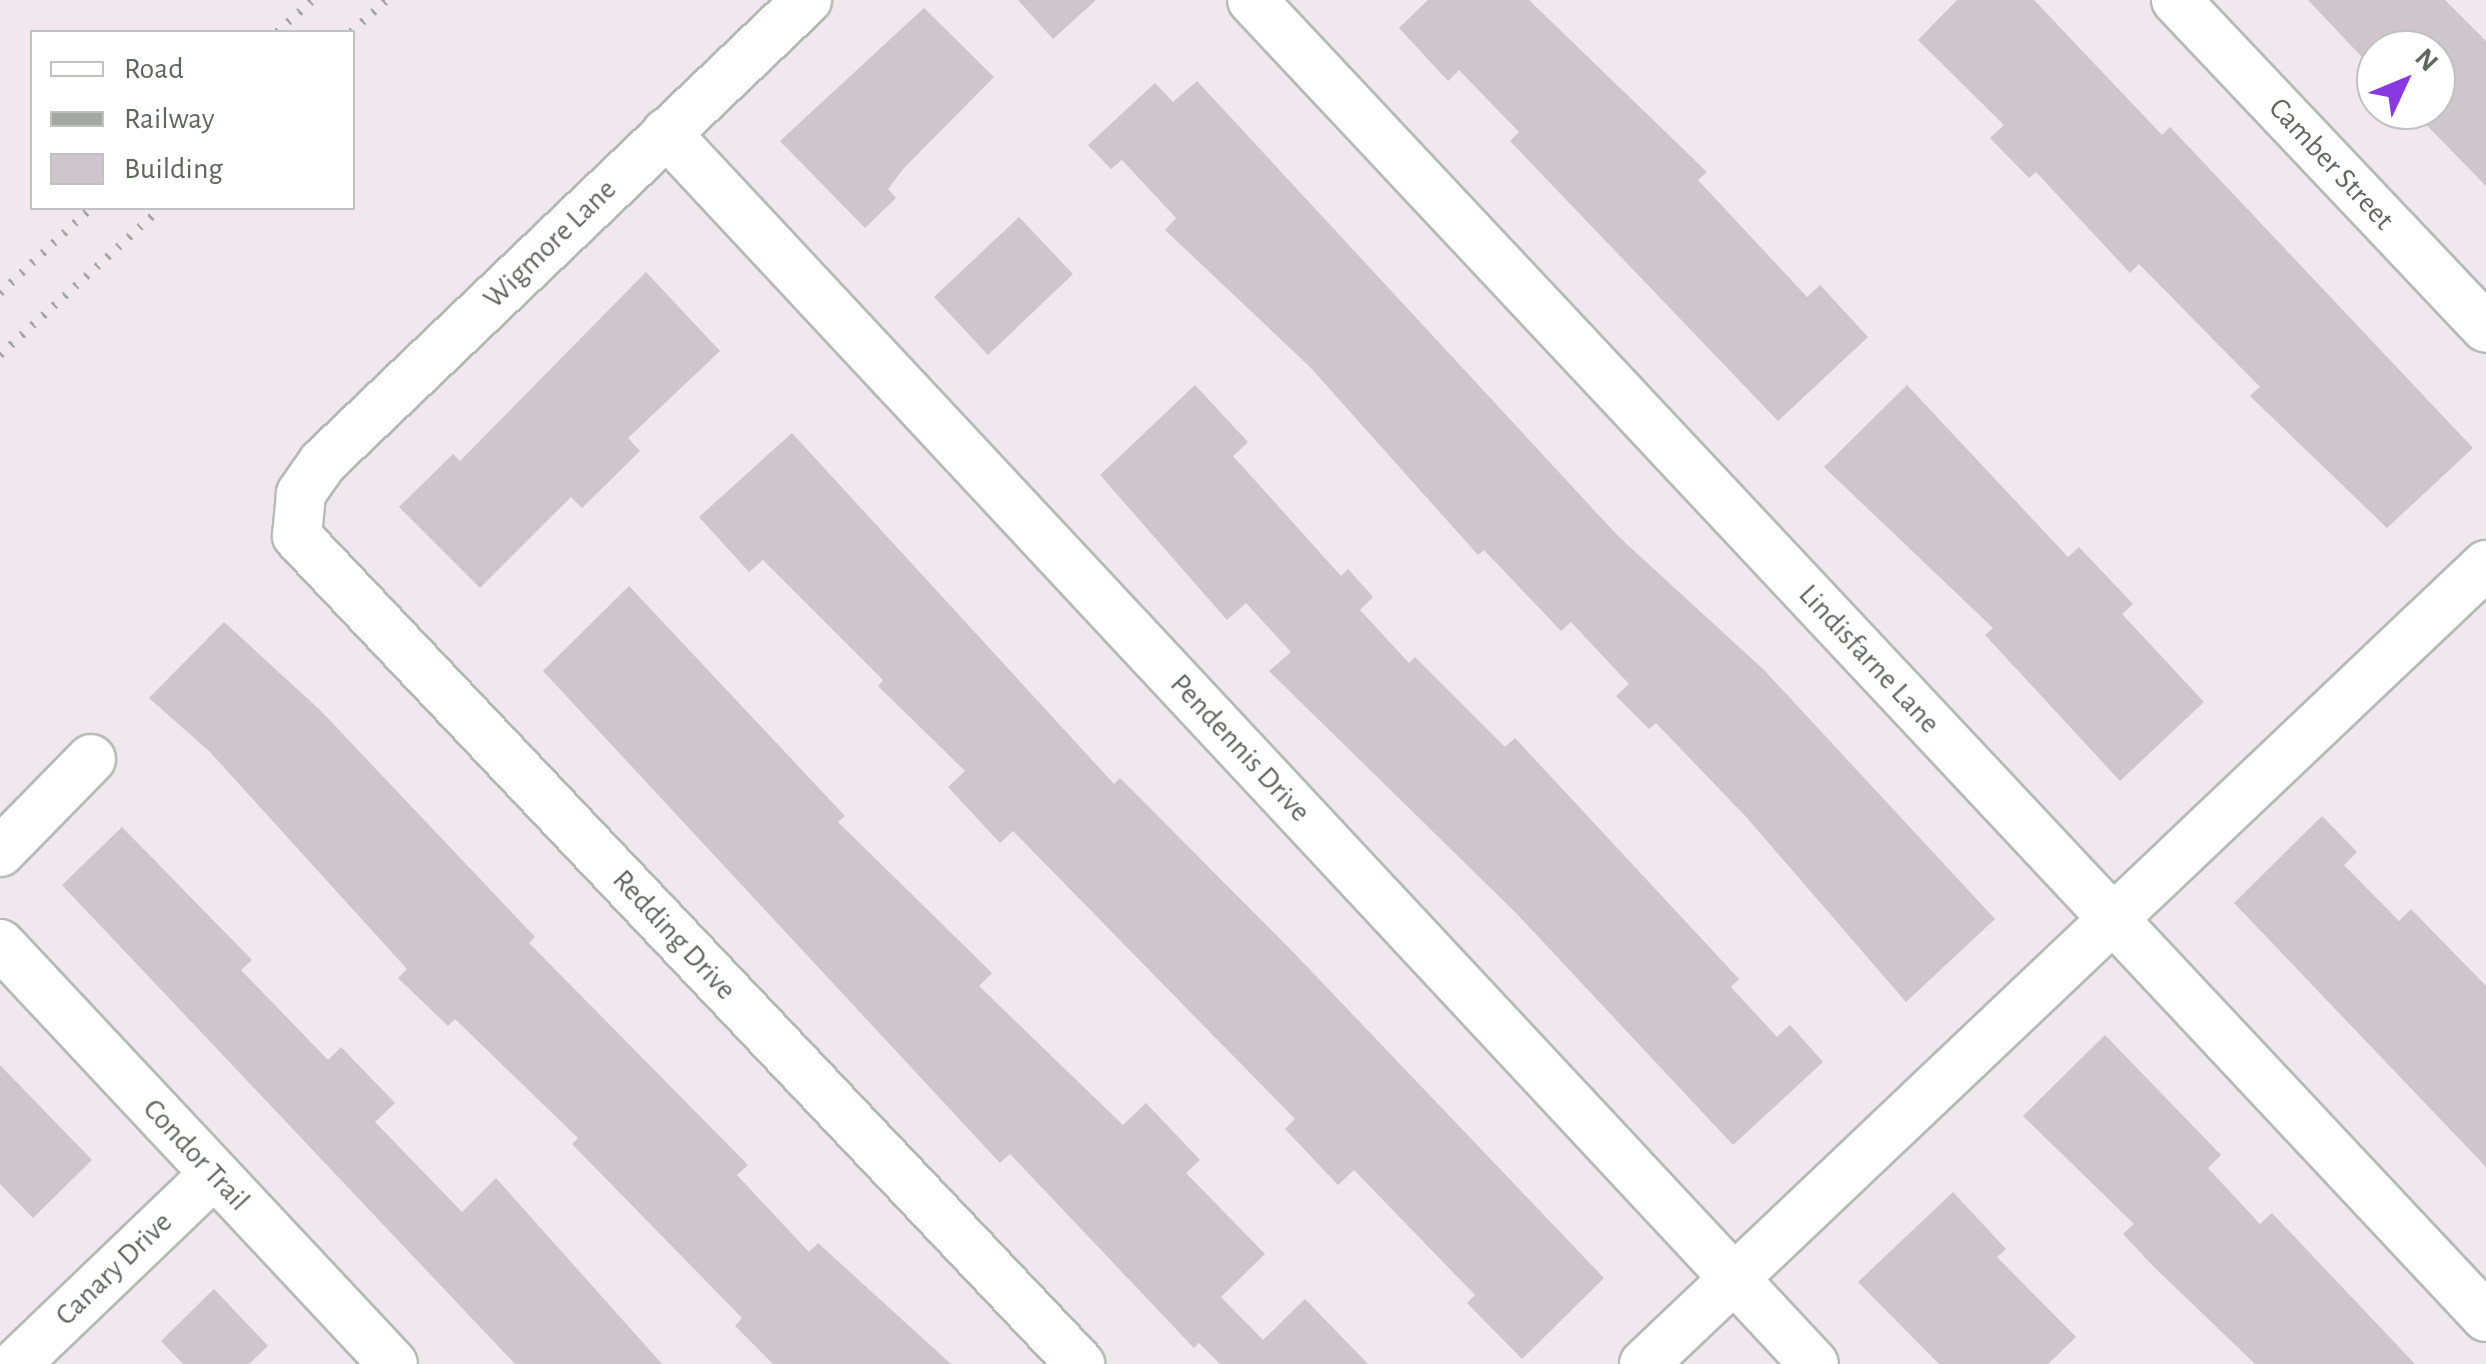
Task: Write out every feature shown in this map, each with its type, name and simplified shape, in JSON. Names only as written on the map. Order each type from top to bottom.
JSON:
[{"type":"street","name":"Wigmore Lane","points":[[301,494],[322,462],[808,0]]},
{"type":"street","name":"Lindisfarne Lane","points":[[1252,0],[2486,1317]]},
{"type":"street","name":"Camber Street","points":[[2176,0],[2486,328]]},
{"type":"street","name":"Pendennis Drive","points":[[666,132],[1814,1364]]},
{"type":"street","name":"Redding Drive","points":[[301,494],[297,536],[1080,1364]]},
{"type":"street","points":[[1644,1364],[2486,566]]},
{"type":"street","points":[[0,852],[90,759]]},
{"type":"street","name":"Condor Trail","points":[[0,944],[393,1364]]},
{"type":"street","name":"Canary Drive","points":[[16,1364],[213,1175]]},
{"type":"building","points":[[1018,0],[1096,0],[1053,39]]},
{"type":"building","points":[[1428,0],[1529,0],[1707,172],[1698,180],[1807,297],[1820,285],[1868,337],[1778,421],[1510,141],[1519,132],[1459,70],[1448,81],[1399,28]]},
{"type":"building","points":[[1957,0],[2034,0],[2162,135],[2170,127],[2473,448],[2387,528],[2250,396],[2260,387],[2139,264],[2130,273],[2036,172],[2029,178],[1990,138],[2004,125],[1918,40]]},
{"type":"building","points":[[2308,0],[2445,0],[2486,41],[2486,186],[2431,130],[2456,130],[2456,30],[2356,30],[2356,51]]},
{"type":"building","points":[[924,8],[994,77],[904,168],[888,189],[896,198],[865,228],[780,141]]},
{"type":"building","points":[[1197,81],[1618,536],[1764,670],[1995,919],[1906,1002],[1747,818],[1656,723],[1649,729],[1616,696],[1629,684],[1571,622],[1561,631],[1484,550],[1478,555],[1310,367],[1165,230],[1176,218],[1122,160],[1111,169],[1088,145],[1155,83],[1173,102]]},
{"type":"building","points":[[1019,217],[1073,274],[988,355],[934,297]]},
{"type":"building","points":[[646,272],[720,351],[628,438],[640,451],[582,508],[571,497],[480,588],[399,507],[453,454],[460,461]]},
{"type":"building","points":[[1195,385],[1248,442],[1233,456],[1341,576],[1348,569],[1373,597],[1360,610],[1409,663],[1415,657],[1505,747],[1515,738],[1739,979],[1731,987],[1777,1037],[1790,1025],[1823,1062],[1733,1145],[1517,914],[1269,671],[1291,652],[1246,603],[1227,620],[1100,475]]},
{"type":"building","points":[[1907,385],[2068,557],[2079,547],[2133,604],[2122,614],[2204,702],[2120,781],[1985,635],[1993,628],[1824,467]]},
{"type":"building","points":[[792,433],[1114,784],[1120,778],[1294,953],[1604,1278],[1522,1359],[1467,1303],[1475,1295],[1354,1170],[1338,1185],[1285,1129],[1295,1119],[1013,831],[1000,843],[948,787],[965,771],[878,686],[883,680],[763,560],[749,572],[699,517]]},
{"type":"building","points":[[629,586],[845,816],[838,822],[992,973],[979,986],[1123,1125],[1146,1103],[1200,1160],[1186,1173],[1265,1254],[1221,1297],[1263,1340],[1305,1299],[1368,1364],[1220,1364],[1199,1343],[1194,1348],[1010,1154],[1000,1163],[543,671]]},
{"type":"building","points":[[224,622],[321,711],[535,937],[529,943],[748,1165],[737,1175],[809,1252],[818,1243],[951,1364],[773,1364],[735,1326],[742,1318],[572,1144],[578,1138],[455,1019],[448,1026],[398,978],[407,969],[210,752],[149,698]]},
{"type":"building","points":[[2322,816],[2357,852],[2344,865],[2399,921],[2411,909],[2486,986],[2486,1167],[2234,903]]},
{"type":"building","points":[[122,827],[252,960],[241,970],[328,1060],[341,1047],[395,1103],[375,1122],[462,1212],[496,1178],[662,1364],[515,1364],[62,885]]},
{"type":"building","points":[[2105,1035],[2221,1155],[2208,1168],[2260,1224],[2272,1213],[2415,1364],[2255,1364],[2152,1265],[2123,1234],[2134,1224],[2023,1116]]},
{"type":"building","points":[[0,1065],[92,1160],[33,1218],[0,1184]]},
{"type":"building","points":[[1953,1192],[2006,1249],[1997,1257],[2076,1337],[2048,1364],[1939,1364],[1858,1282]]},
{"type":"building","points":[[214,1289],[268,1346],[249,1364],[183,1364],[161,1341]]},
{"type":"railway","points":[[279,30],[313,0]]},
{"type":"railway","points":[[353,30],[387,0]]},
{"type":"railway","points":[[0,293],[89,210]]},
{"type":"railway","points":[[0,355],[159,210]]}]
